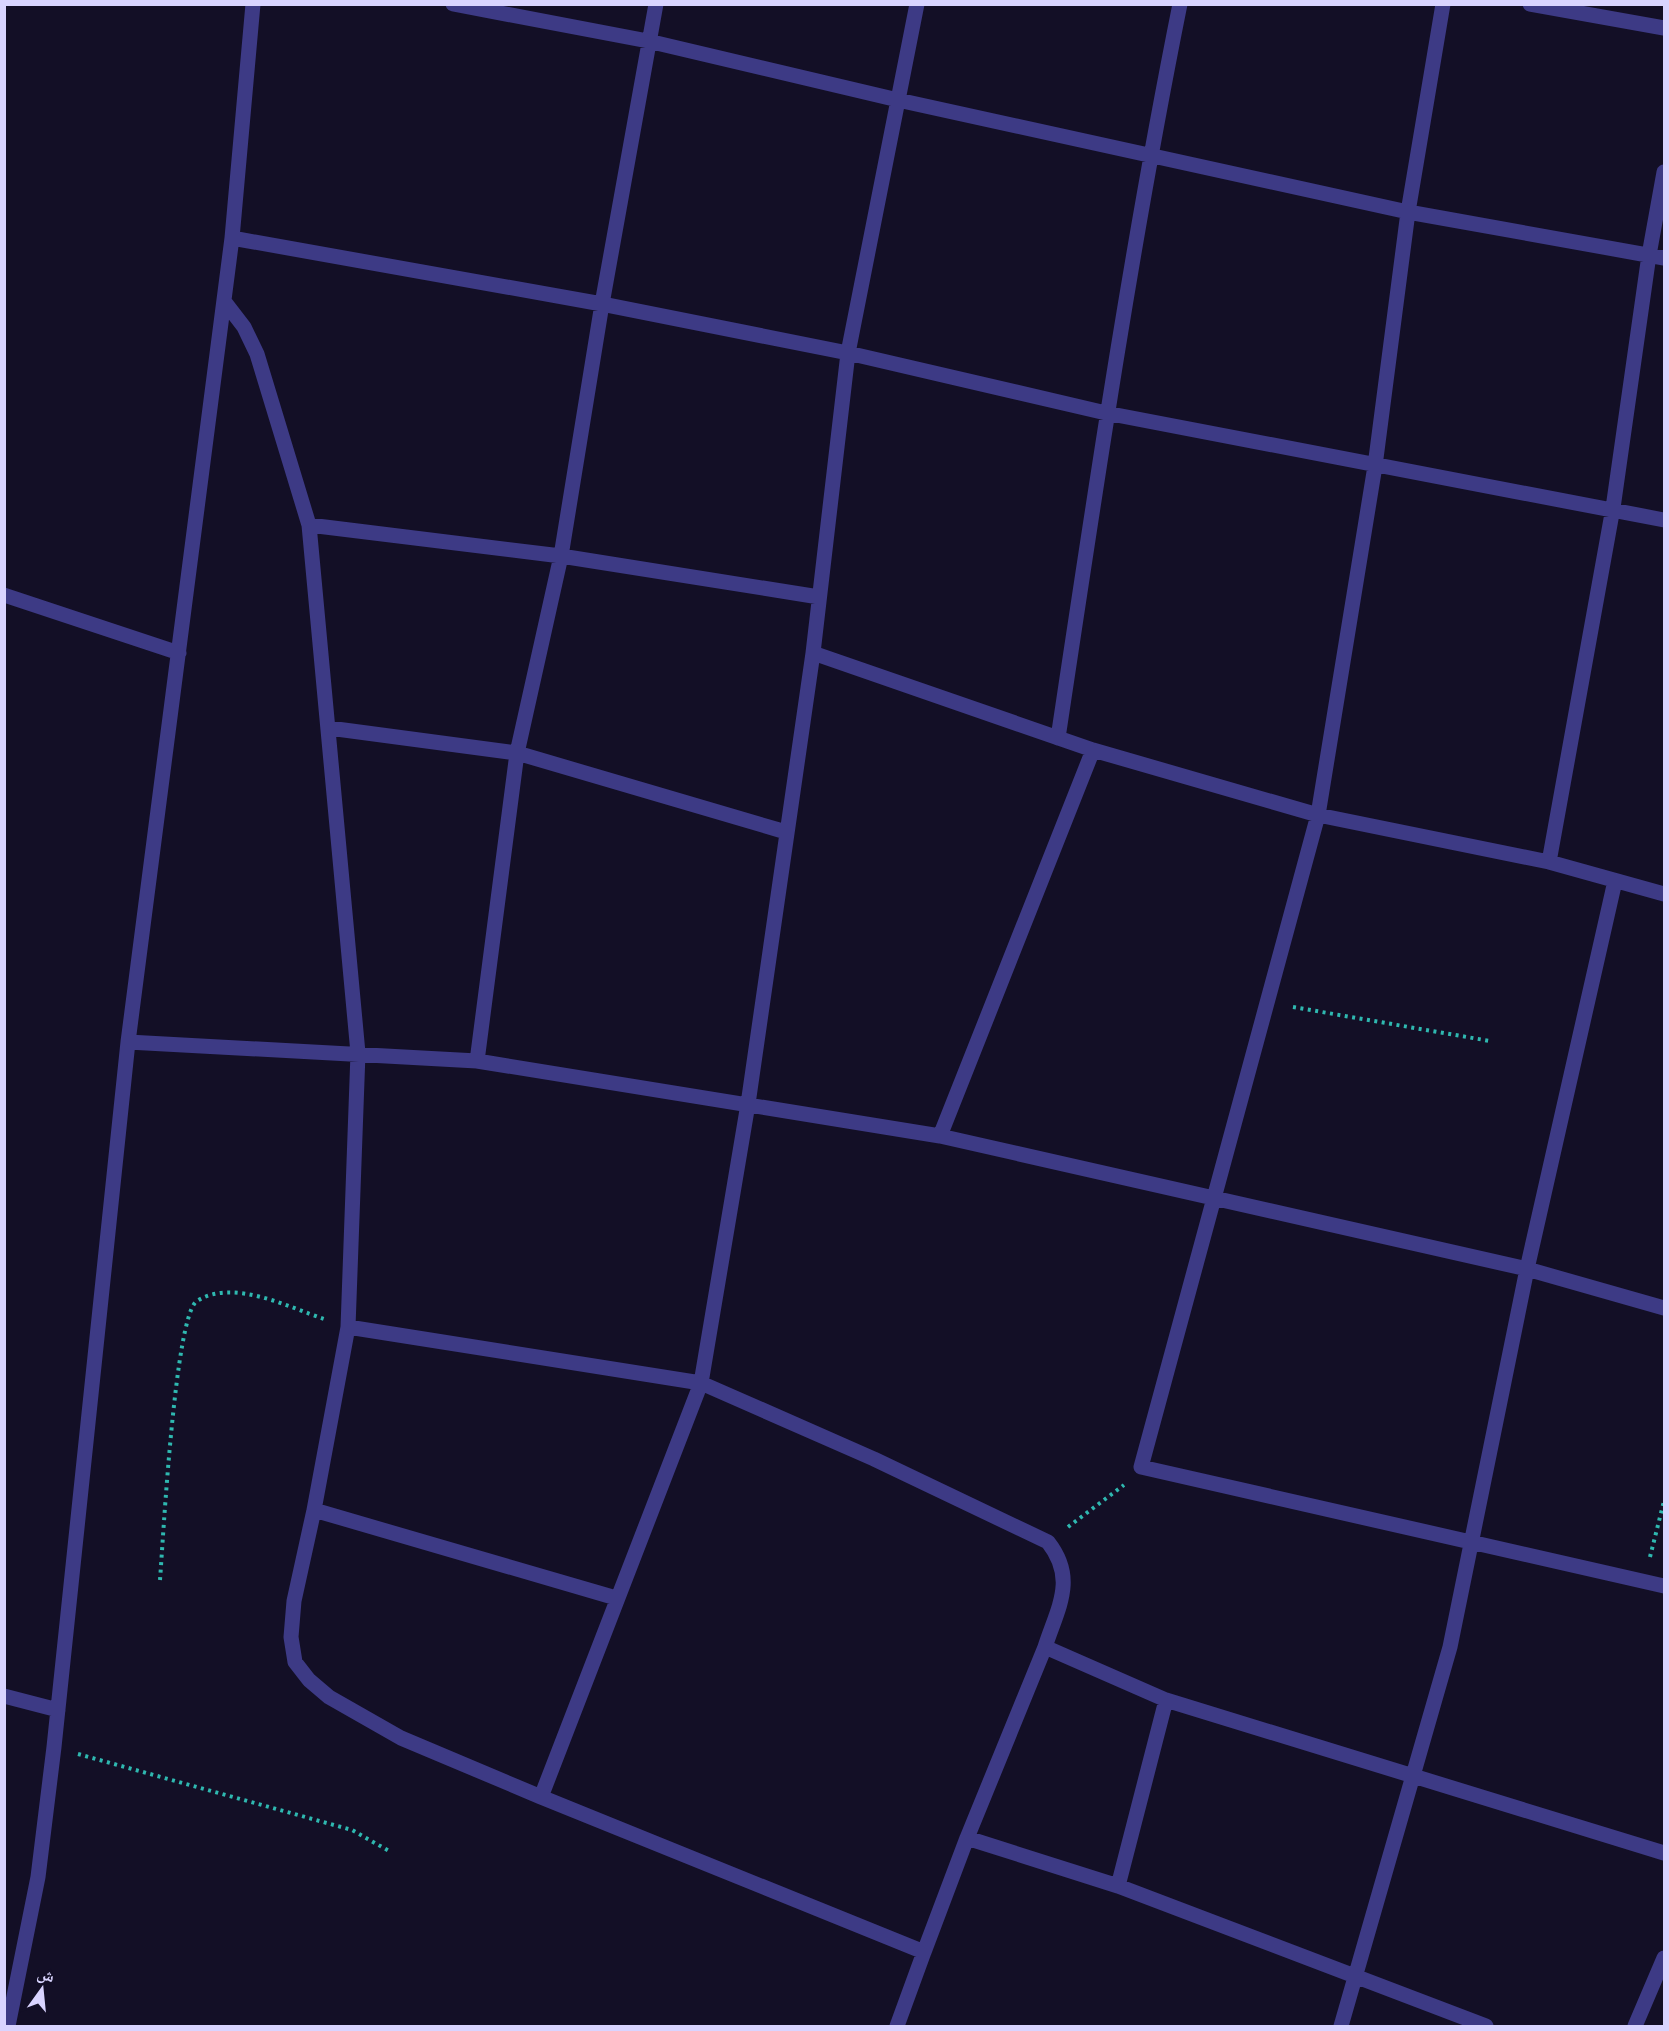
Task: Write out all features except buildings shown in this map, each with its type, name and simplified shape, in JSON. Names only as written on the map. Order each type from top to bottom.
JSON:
[{"type":"street","points":[[8,2026],[9,2000],[38,1877],[54,1748],[128,1042],[232,238],[253,4]]},
{"type":"street","points":[[453,4],[648,41],[898,100],[1408,212],[1657,256]]},
{"type":"street","points":[[477,1061],[517,753],[561,556],[602,304],[656,4]]},
{"type":"street","points":[[541,1797],[701,1383],[748,1104],[813,653],[848,353],[918,4]]},
{"type":"street","points":[[1058,738],[1106,413],[1149,155],[1180,4]]},
{"type":"street","points":[[1443,4],[1408,212],[1375,466],[1318,814],[1142,1467],[1665,1586]]},
{"type":"street","points":[[1530,4],[1665,28]]},
{"type":"street","points":[[1549,862],[1657,256],[1665,172]]},
{"type":"street","points":[[232,238],[602,304],[848,353],[1106,413],[1375,466],[1613,508],[1665,520]]},
{"type":"street","points":[[224,301],[244,327],[257,354],[309,525],[358,1053],[348,1327],[315,1510],[294,1601],[291,1637],[296,1662],[309,1680],[329,1697],[401,1738],[924,1952]]},
{"type":"street","points":[[309,525],[561,556],[819,597]]},
{"type":"street","points":[[4,595],[179,653]]},
{"type":"street","points":[[813,653],[1094,750],[1318,814],[1549,862],[1665,894]]},
{"type":"street","points":[[329,728],[517,753],[786,832]]},
{"type":"street","points":[[940,1136],[1094,750]]},
{"type":"street","points":[[1341,2026],[1450,1647],[1527,1269],[1615,881]]},
{"type":"street","points":[[128,1042],[477,1061],[940,1136],[1527,1269],[1665,1308]]},
{"type":"street","points":[[348,1327],[701,1383],[874,1459],[1048,1542],[1062,1564],[1064,1580],[1045,1647],[967,1838],[897,2026]]},
{"type":"street","points":[[315,1510],[616,1598]]},
{"type":"street","points":[[1045,1647],[1166,1700],[1665,1853]]},
{"type":"street","points":[[4,1696],[58,1710]]},
{"type":"street","points":[[1118,1886],[1166,1700]]},
{"type":"street","points":[[967,1838],[1118,1886],[1486,2026]]},
{"type":"street","points":[[1635,2026],[1665,1958]]},
{"type":"path","points":[[1266,1003],[1490,1041]]},
{"type":"path","points":[[160,1580],[178,1363],[187,1315],[194,1302],[213,1294],[249,1295],[348,1327]]},
{"type":"path","points":[[1048,1542],[1123,1486],[1142,1467]]},
{"type":"path","points":[[1644,1581],[1665,1501]]},
{"type":"path","points":[[54,1748],[352,1830],[388,1851]]}]
